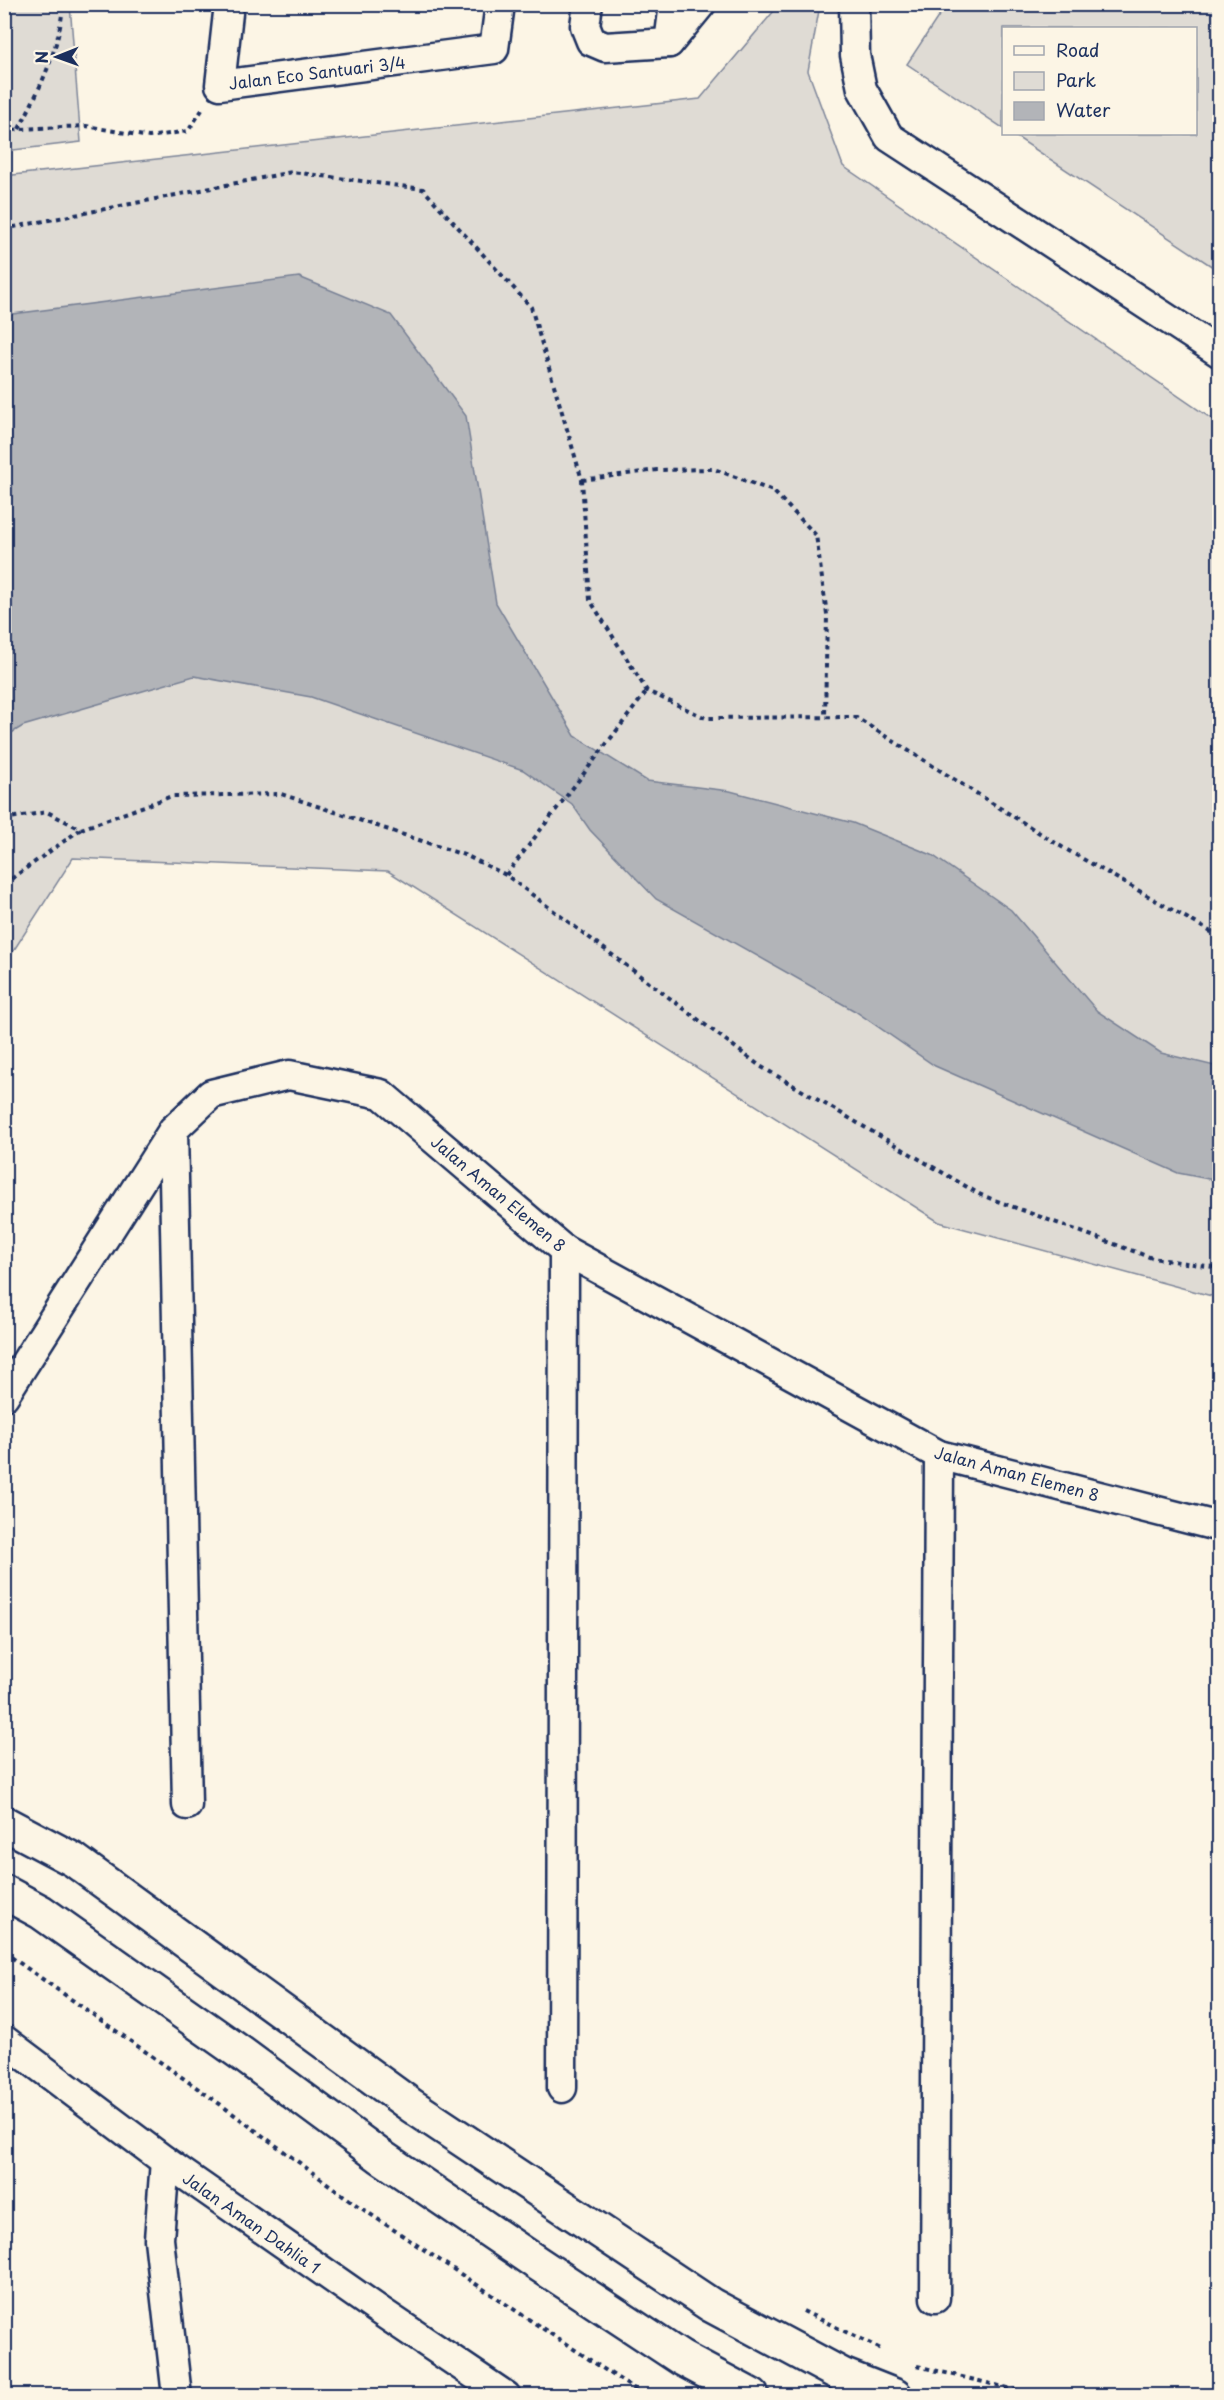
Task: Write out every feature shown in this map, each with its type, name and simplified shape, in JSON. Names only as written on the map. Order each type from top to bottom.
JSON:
[{"type":"street","name":"Jalan Eco Santuari 3/4","points":[[229,4],[220,85],[494,49],[500,4]]},
{"type":"street","points":[[588,4],[585,26],[591,41],[605,47],[669,43],[702,4]]},
{"type":"street","points":[[669,43],[674,4]]},
{"type":"street","points":[[854,4],[855,55],[862,89],[890,137],[1220,352]]},
{"type":"street","name":"Jalan Aman Elemen 8","points":[[4,1396],[173,1130],[211,1094],[289,1075],[381,1094],[564,1250],[939,1455],[1220,1527]]},
{"type":"street","points":[[173,1130],[187,1805]]},
{"type":"street","points":[[562,2088],[564,1250]]},
{"type":"street","points":[[935,2298],[939,1455]]},
{"type":"street","points":[[4,1823],[74,1860],[412,2106],[711,2305],[842,2375],[895,2396]]},
{"type":"street","points":[[4,1892],[40,1912],[232,2047],[380,2156],[537,2263],[681,2358],[752,2396]]},
{"type":"street","name":"Jalan Aman Dahlia 1","points":[[4,2040],[165,2161],[506,2396]]},
{"type":"street","points":[[165,2161],[159,2239],[177,2396]]},
{"type":"path","points":[[19,129],[42,85],[62,26],[63,4]]},
{"type":"path","points":[[4,132],[19,129],[86,126],[149,137],[188,131],[220,85]]},
{"type":"path","points":[[4,229],[292,172],[423,189],[531,308],[582,480],[590,600],[647,691],[706,718],[855,717],[1062,847],[1220,937]]},
{"type":"path","points":[[582,480],[657,470],[714,469],[773,491],[816,535],[827,615],[825,717]]},
{"type":"path","points":[[506,875],[647,691]]},
{"type":"path","points":[[4,884],[81,829],[172,796],[281,794],[467,856],[506,875],[760,1066],[981,1195],[1152,1258],[1220,1268]]},
{"type":"path","points":[[4,819],[47,812],[81,829]]},
{"type":"path","points":[[4,1953],[217,2102],[358,2206],[527,2320],[647,2396]]},
{"type":"path","points":[[798,2308],[893,2355]]},
{"type":"path","points":[[914,2366],[1041,2396]]},
{"type":"green space","points":[[4,5],[70,5],[81,142],[5,151]]},
{"type":"green space","points":[[779,5],[820,5],[808,71],[843,166],[1219,424],[1219,1298],[939,1222],[388,871],[73,858],[5,964],[4,176],[700,99]]},
{"type":"green space","points":[[946,5],[1219,5],[1219,271],[1014,135],[1197,135],[1197,27],[1002,27],[1002,127],[907,64]]},
{"type":"water","points":[[299,277],[391,315],[466,416],[496,603],[575,736],[647,781],[730,791],[853,823],[932,855],[1011,910],[1097,1011],[1161,1053],[1219,1067],[1219,1181],[1178,1173],[935,1066],[855,1011],[656,899],[590,830],[572,804],[523,770],[311,697],[194,676],[23,726],[5,737],[5,315]]}]
